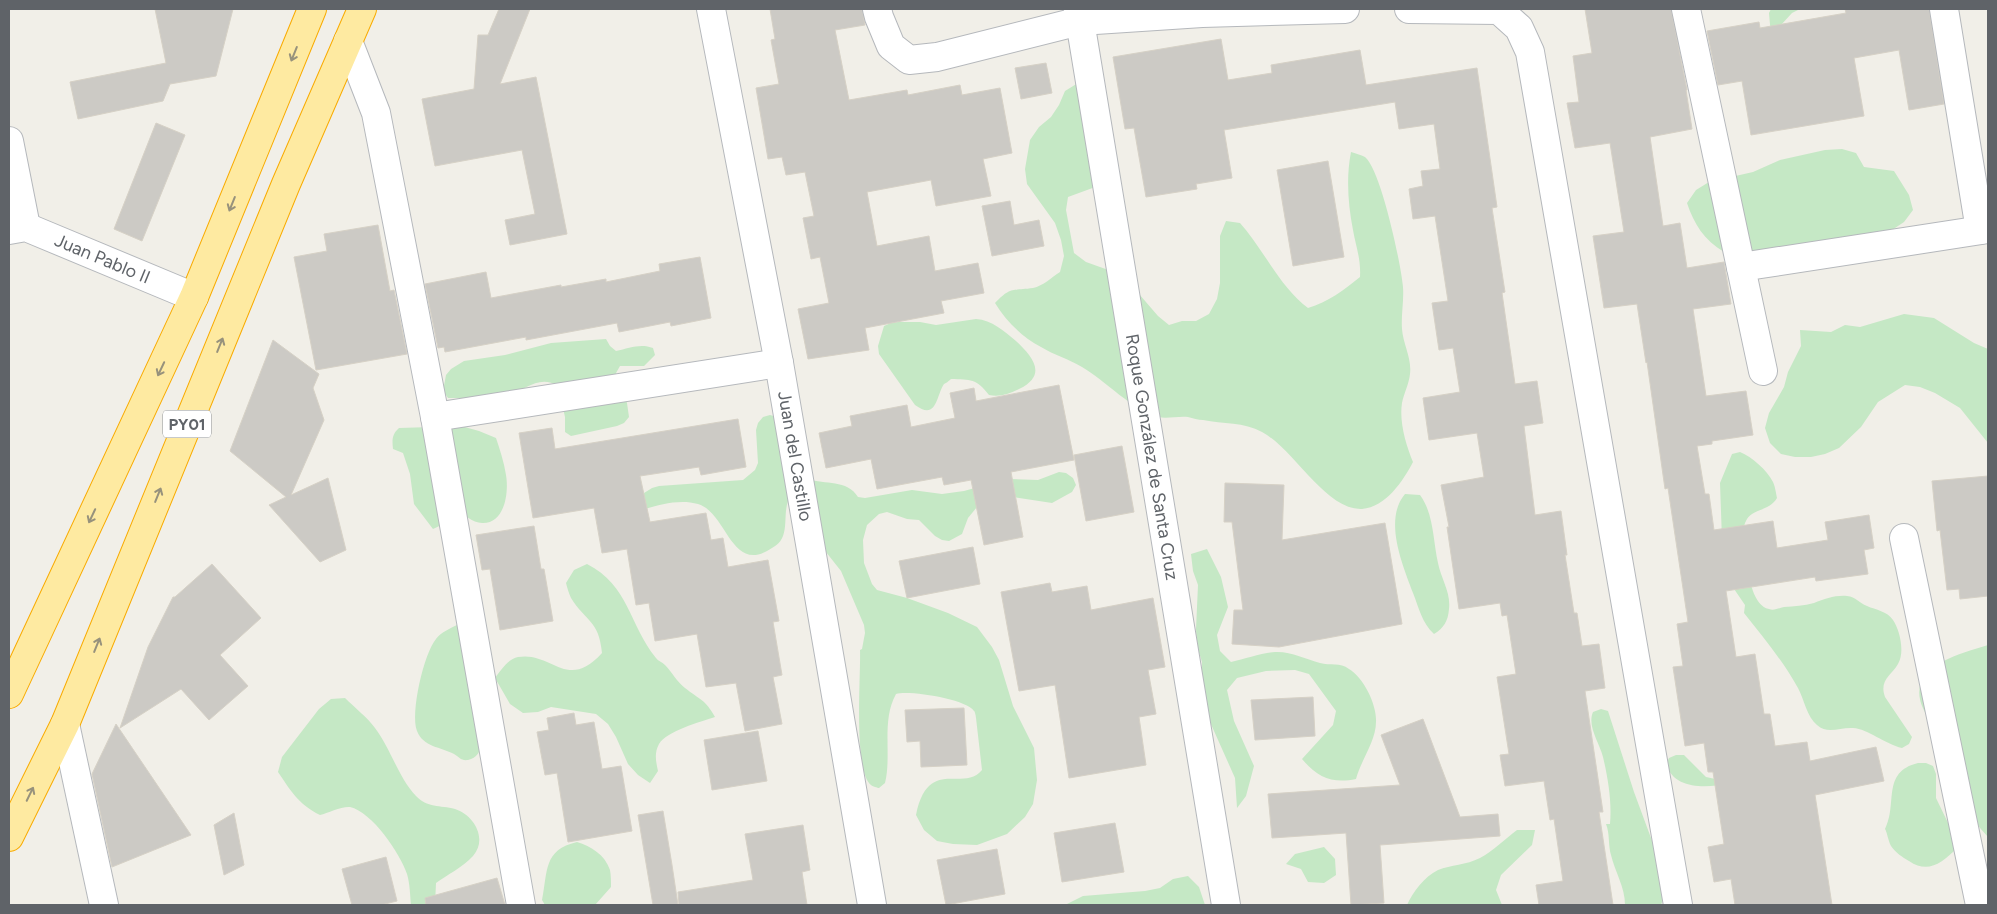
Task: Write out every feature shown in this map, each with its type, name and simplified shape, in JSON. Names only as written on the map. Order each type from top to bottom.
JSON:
[{"type":"highway","name":"PY01","points":[[9,694],[194,297],[312,9]]},
{"type":"highway","name":"PY01","points":[[9,837],[65,724],[286,184],[362,9]]},
{"type":"street","name":"Juan del Castillo","points":[[711,9],[779,363],[872,905]]},
{"type":"street","points":[[877,9],[892,46],[909,60],[937,57],[1079,15],[1345,9]]},
{"type":"street","points":[[1409,9],[1499,9],[1519,28],[1530,52],[1678,905]]},
{"type":"street","points":[[1686,9],[1763,371]]},
{"type":"street","points":[[1741,267],[1984,230],[1944,9]]},
{"type":"street","name":"Roque González de Santa Cruz","points":[[1079,15],[1226,905]]},
{"type":"street","points":[[348,41],[376,113],[435,417],[521,905]]},
{"type":"street","points":[[9,141],[17,229]]},
{"type":"street","name":"Juan Pablo II","points":[[17,229],[194,297]]},
{"type":"street","points":[[435,417],[779,363]]},
{"type":"street","points":[[1904,538],[1980,905]]},
{"type":"street","points":[[65,724],[104,905]]},
{"type":"green space","points":[[1771,9],[1800,9],[1792,13],[1771,36],[1769,13]]},
{"type":"green space","points":[[1078,83],[1098,186],[1068,197],[1066,210],[1074,253],[1086,262],[1114,272],[1127,280],[1158,316],[1169,325],[1182,321],[1196,321],[1209,314],[1217,299],[1220,283],[1220,236],[1226,221],[1240,223],[1280,279],[1308,308],[1336,295],[1360,277],[1348,191],[1348,171],[1351,152],[1365,157],[1371,165],[1384,198],[1398,259],[1403,287],[1402,329],[1410,368],[1409,381],[1402,403],[1401,418],[1413,462],[1399,485],[1386,498],[1371,507],[1362,509],[1349,507],[1323,490],[1274,440],[1255,429],[1188,417],[1161,418],[1148,414],[1082,367],[1034,343],[1015,328],[999,310],[995,303],[1005,294],[1012,290],[1037,287],[1060,272],[1064,256],[1061,240],[1055,223],[1027,184],[1025,169],[1030,140],[1039,127],[1051,117],[1065,91]]},
{"type":"green space","points":[[1842,149],[1856,153],[1864,167],[1894,171],[1909,195],[1913,210],[1904,222],[1892,230],[1755,251],[1739,249],[1724,252],[1705,237],[1690,211],[1687,203],[1696,190],[1709,182],[1753,172],[1780,160],[1825,150]]},
{"type":"green space","points":[[1904,314],[1934,318],[1974,343],[1988,349],[1988,443],[1960,408],[1935,393],[1920,387],[1905,385],[1878,402],[1861,427],[1839,448],[1811,457],[1795,457],[1781,454],[1770,443],[1765,428],[1769,413],[1784,387],[1788,372],[1801,346],[1800,330],[1831,332],[1845,325],[1860,327]]},
{"type":"green space","points":[[976,319],[987,321],[998,327],[1028,353],[1035,366],[1033,378],[1028,384],[1019,389],[997,396],[989,395],[980,385],[973,381],[951,379],[944,384],[932,409],[922,409],[915,405],[879,354],[878,346],[884,326],[898,322],[920,322],[936,325]]},
{"type":"green space","points":[[606,339],[616,351],[635,346],[644,346],[653,348],[655,355],[644,366],[620,366],[616,373],[627,403],[629,417],[624,423],[617,426],[571,436],[565,432],[565,417],[558,386],[551,383],[537,383],[510,394],[496,397],[448,398],[443,391],[446,375],[451,369],[464,361],[505,355],[551,343]]},
{"type":"green space","points":[[770,415],[777,417],[808,479],[848,487],[858,497],[865,498],[912,490],[942,494],[964,491],[1007,479],[1038,480],[1059,472],[1066,473],[1073,478],[1076,485],[1072,492],[1052,503],[1013,497],[977,507],[968,518],[962,534],[949,541],[935,536],[919,520],[907,519],[887,512],[879,514],[867,525],[863,540],[864,563],[872,584],[877,590],[907,598],[948,613],[977,627],[999,660],[1013,706],[1034,748],[1037,780],[1033,804],[1025,817],[1007,834],[977,845],[937,841],[924,830],[916,815],[922,797],[929,786],[937,781],[946,779],[974,776],[982,770],[975,713],[969,707],[960,703],[924,694],[896,694],[889,715],[888,761],[885,783],[879,788],[871,785],[865,776],[859,722],[860,650],[862,649],[865,633],[864,625],[841,571],[822,547],[795,503],[788,501],[784,532],[780,541],[767,551],[755,555],[745,553],[737,547],[708,509],[698,504],[678,502],[645,509],[633,500],[652,488],[659,486],[743,480],[755,470],[758,463],[756,430],[758,423],[763,417]]},
{"type":"green space","points":[[454,424],[496,438],[506,475],[506,498],[500,513],[490,522],[482,523],[475,521],[455,509],[446,521],[433,529],[414,504],[410,474],[403,453],[393,449],[393,437],[399,428]]},
{"type":"green space","points":[[1740,452],[1767,473],[1774,484],[1777,498],[1770,505],[1753,513],[1747,519],[1743,530],[1749,576],[1759,603],[1773,610],[1847,596],[1891,617],[1900,635],[1901,654],[1898,664],[1885,682],[1884,691],[1885,697],[1912,737],[1909,744],[1902,748],[1859,729],[1825,730],[1817,725],[1808,713],[1798,688],[1786,668],[1744,613],[1745,605],[1732,586],[1722,540],[1720,483],[1732,454]]},
{"type":"green space","points":[[1405,494],[1420,495],[1425,502],[1432,528],[1439,569],[1449,597],[1448,617],[1443,627],[1434,634],[1426,625],[1421,615],[1404,570],[1397,543],[1396,517],[1399,505]]},
{"type":"green space","points":[[1207,549],[1221,577],[1228,607],[1217,635],[1220,651],[1231,662],[1281,652],[1320,663],[1346,667],[1355,673],[1364,685],[1372,700],[1376,722],[1374,736],[1356,779],[1340,781],[1326,778],[1319,775],[1302,759],[1333,725],[1336,711],[1309,674],[1295,670],[1266,671],[1237,678],[1227,690],[1234,721],[1254,766],[1246,796],[1237,808],[1235,778],[1210,722],[1202,677],[1202,662],[1197,646],[1198,585],[1193,571],[1191,554]]},
{"type":"green space","points":[[587,564],[612,583],[657,659],[665,665],[682,686],[705,703],[715,717],[684,728],[663,739],[656,751],[658,771],[650,783],[638,775],[628,764],[608,724],[596,714],[551,707],[538,712],[523,713],[510,704],[495,678],[508,662],[518,657],[541,659],[569,670],[579,669],[590,664],[602,653],[595,627],[571,598],[566,583],[574,570]]},
{"type":"green space","points":[[459,624],[483,744],[476,756],[466,760],[423,740],[417,731],[415,722],[419,684],[431,646],[446,630]]},
{"type":"green space","points":[[1988,645],[1988,837],[1972,815],[1921,702],[1920,689],[1924,677],[1933,668],[1959,654]]},
{"type":"green space","points":[[345,698],[365,716],[381,736],[404,780],[420,800],[425,803],[462,812],[468,816],[477,828],[479,842],[477,849],[465,864],[436,883],[435,905],[411,905],[407,874],[398,855],[384,834],[367,817],[350,807],[320,815],[312,811],[300,802],[278,772],[282,757],[319,709],[331,699]]},
{"type":"green space","points":[[1601,709],[1608,711],[1634,792],[1658,857],[1663,899],[1661,905],[1625,905],[1622,886],[1610,851],[1606,824],[1610,824],[1610,799],[1606,773],[1603,757],[1591,723],[1593,712]]},
{"type":"green space","points":[[1676,755],[1684,755],[1706,777],[1720,780],[1751,780],[1716,786],[1691,785],[1680,781],[1672,775],[1666,764],[1669,758]]},
{"type":"green space","points":[[1918,763],[1926,763],[1933,766],[1936,774],[1936,798],[1950,827],[1956,849],[1945,859],[1929,867],[1916,865],[1897,853],[1891,846],[1885,829],[1889,819],[1892,790],[1895,781],[1906,767]]},
{"type":"green space","points":[[1517,830],[1535,830],[1532,845],[1501,875],[1496,890],[1502,905],[1407,905],[1420,885],[1433,873],[1443,868],[1480,858]]},
{"type":"green space","points":[[577,842],[592,849],[605,860],[610,870],[611,887],[595,905],[545,905],[542,900],[549,863],[558,850]]},
{"type":"green space","points":[[1324,847],[1335,859],[1336,875],[1324,883],[1308,882],[1301,869],[1286,864],[1295,854]]},
{"type":"green space","points":[[1188,876],[1199,887],[1205,905],[1065,905],[1083,896],[1160,888],[1173,879]]},
{"type":"building","points":[[155,9],[233,9],[216,76],[170,84],[163,101],[78,119],[70,82],[166,63]]},
{"type":"building","points":[[499,9],[530,9],[500,84],[536,77],[567,234],[510,245],[505,220],[535,214],[522,150],[435,166],[422,99],[474,89],[478,35],[488,35]]},
{"type":"building","points":[[770,9],[862,9],[865,25],[835,30],[849,100],[907,90],[908,95],[960,85],[962,95],[1000,88],[1012,153],[983,159],[991,196],[936,206],[931,180],[867,192],[877,246],[929,236],[935,271],[978,263],[984,293],[941,301],[944,313],[865,328],[869,350],[808,359],[798,309],[829,303],[820,257],[811,259],[803,218],[814,216],[805,172],[786,175],[782,157],[768,159],[756,88],[779,84],[771,40],[775,39]]},
{"type":"building","points":[[1585,9],[1671,9],[1687,90],[1692,129],[1650,137],[1663,226],[1680,223],[1687,268],[1724,262],[1731,304],[1693,309],[1706,396],[1746,391],[1753,435],[1712,441],[1712,444],[1697,446],[1705,494],[1709,494],[1714,530],[1773,521],[1777,548],[1828,540],[1825,522],[1869,515],[1874,548],[1864,550],[1868,574],[1816,581],[1815,577],[1726,591],[1736,657],[1755,654],[1764,714],[1770,714],[1775,746],[1807,742],[1810,761],[1876,747],[1884,781],[1815,795],[1832,905],[1735,905],[1731,879],[1714,882],[1708,847],[1724,844],[1713,772],[1708,772],[1704,743],[1685,746],[1673,667],[1683,666],[1677,624],[1688,622],[1668,488],[1665,489],[1637,304],[1604,308],[1593,236],[1624,232],[1610,143],[1575,148],[1567,103],[1579,102],[1573,56],[1592,53]]},
{"type":"building","points":[[1845,9],[1929,9],[1944,104],[1909,110],[1899,50],[1854,58],[1864,116],[1751,135],[1742,81],[1718,85],[1707,31],[1759,22],[1760,28],[1846,13]]},
{"type":"building","points":[[1221,39],[1228,80],[1272,73],[1271,65],[1360,50],[1366,85],[1477,68],[1497,207],[1492,208],[1505,292],[1502,293],[1515,384],[1537,381],[1543,423],[1524,426],[1535,515],[1561,511],[1567,555],[1565,555],[1574,613],[1577,613],[1582,646],[1599,644],[1605,688],[1585,691],[1603,812],[1599,812],[1613,905],[1539,905],[1536,885],[1563,881],[1554,819],[1550,820],[1544,781],[1505,786],[1500,755],[1509,754],[1497,677],[1516,674],[1507,615],[1502,616],[1500,603],[1459,609],[1447,527],[1449,527],[1441,485],[1484,477],[1477,433],[1429,440],[1423,398],[1460,392],[1453,348],[1439,350],[1432,303],[1448,301],[1435,216],[1413,219],[1409,189],[1423,186],[1421,171],[1440,169],[1434,124],[1399,129],[1395,102],[1224,130],[1232,178],[1196,184],[1197,189],[1146,197],[1134,128],[1125,129],[1113,57]]},
{"type":"building","points":[[1046,63],[1052,93],[1021,99],[1015,68]]},
{"type":"building","points":[[156,123],[185,135],[142,241],[114,229]]},
{"type":"building","points":[[1328,161],[1344,257],[1293,266],[1277,170]]},
{"type":"building","points":[[1010,201],[1014,225],[1039,220],[1044,246],[992,256],[982,206]]},
{"type":"building","points":[[378,225],[390,291],[394,290],[407,354],[316,370],[294,257],[327,251],[324,234]]},
{"type":"building","points":[[700,257],[711,318],[671,326],[670,322],[619,332],[617,323],[526,340],[526,337],[445,352],[444,347],[438,348],[425,284],[486,272],[491,298],[561,285],[561,287],[606,279],[606,282],[660,271],[659,264]]},
{"type":"building","points":[[273,340],[319,374],[313,388],[324,420],[291,495],[328,478],[346,550],[320,562],[269,505],[286,497],[230,451]]},
{"type":"building","points":[[1059,385],[1074,460],[1011,472],[1023,537],[984,545],[971,480],[944,485],[942,477],[877,489],[871,459],[826,468],[819,433],[852,426],[850,416],[907,405],[911,427],[955,418],[950,393],[974,388],[976,401]]},
{"type":"building","points":[[738,419],[746,467],[701,475],[699,467],[640,476],[650,522],[706,513],[711,540],[723,538],[728,567],[768,560],[779,621],[773,622],[782,675],[773,677],[782,724],[745,731],[736,683],[706,687],[697,634],[655,641],[649,603],[636,605],[627,549],[602,553],[594,508],[533,518],[519,433],[552,428],[555,449]]},
{"type":"building","points":[[1122,446],[1134,512],[1086,521],[1074,455]]},
{"type":"building","points":[[1988,476],[1988,596],[1960,599],[1959,589],[1947,590],[1940,530],[1937,531],[1932,481]]},
{"type":"building","points":[[1225,483],[1284,485],[1282,540],[1385,523],[1402,624],[1279,647],[1232,644],[1234,610],[1243,610],[1232,522],[1224,522]]},
{"type":"building","points":[[534,526],[541,569],[544,569],[553,621],[500,630],[490,569],[482,570],[476,535]]},
{"type":"building","points":[[973,547],[980,584],[907,598],[899,561]]},
{"type":"building","points":[[212,564],[261,618],[220,655],[248,686],[209,720],[181,689],[120,728],[148,647],[173,597]]},
{"type":"building","points":[[1050,583],[1052,592],[1087,586],[1091,610],[1153,598],[1165,667],[1148,670],[1156,714],[1139,717],[1146,765],[1069,778],[1055,685],[1019,691],[1001,592]]},
{"type":"building","points":[[1313,697],[1315,736],[1255,740],[1251,700]]},
{"type":"building","points":[[964,708],[967,765],[921,767],[920,741],[907,742],[905,710]]},
{"type":"building","points":[[574,713],[576,725],[594,722],[602,769],[621,766],[632,831],[568,842],[557,773],[545,775],[537,732],[549,730],[547,718]]},
{"type":"building","points":[[1423,719],[1460,817],[1498,814],[1500,836],[1380,845],[1384,903],[1351,905],[1346,833],[1272,838],[1268,794],[1400,785],[1381,735]]},
{"type":"building","points":[[116,724],[191,835],[112,867],[92,774]]},
{"type":"building","points":[[758,731],[767,781],[712,790],[704,740]]},
{"type":"building","points":[[663,811],[678,905],[653,905],[638,815]]},
{"type":"building","points":[[234,813],[244,865],[224,875],[214,825]]},
{"type":"building","points":[[1115,823],[1124,872],[1062,882],[1054,833]]},
{"type":"building","points":[[803,825],[810,870],[802,872],[807,905],[679,905],[678,892],[753,880],[745,834]]},
{"type":"building","points":[[997,849],[1005,894],[946,905],[937,860]]},
{"type":"building","points":[[386,857],[397,901],[381,905],[352,905],[342,869]]},
{"type":"building","points":[[497,878],[505,905],[426,905],[425,898]]}]
